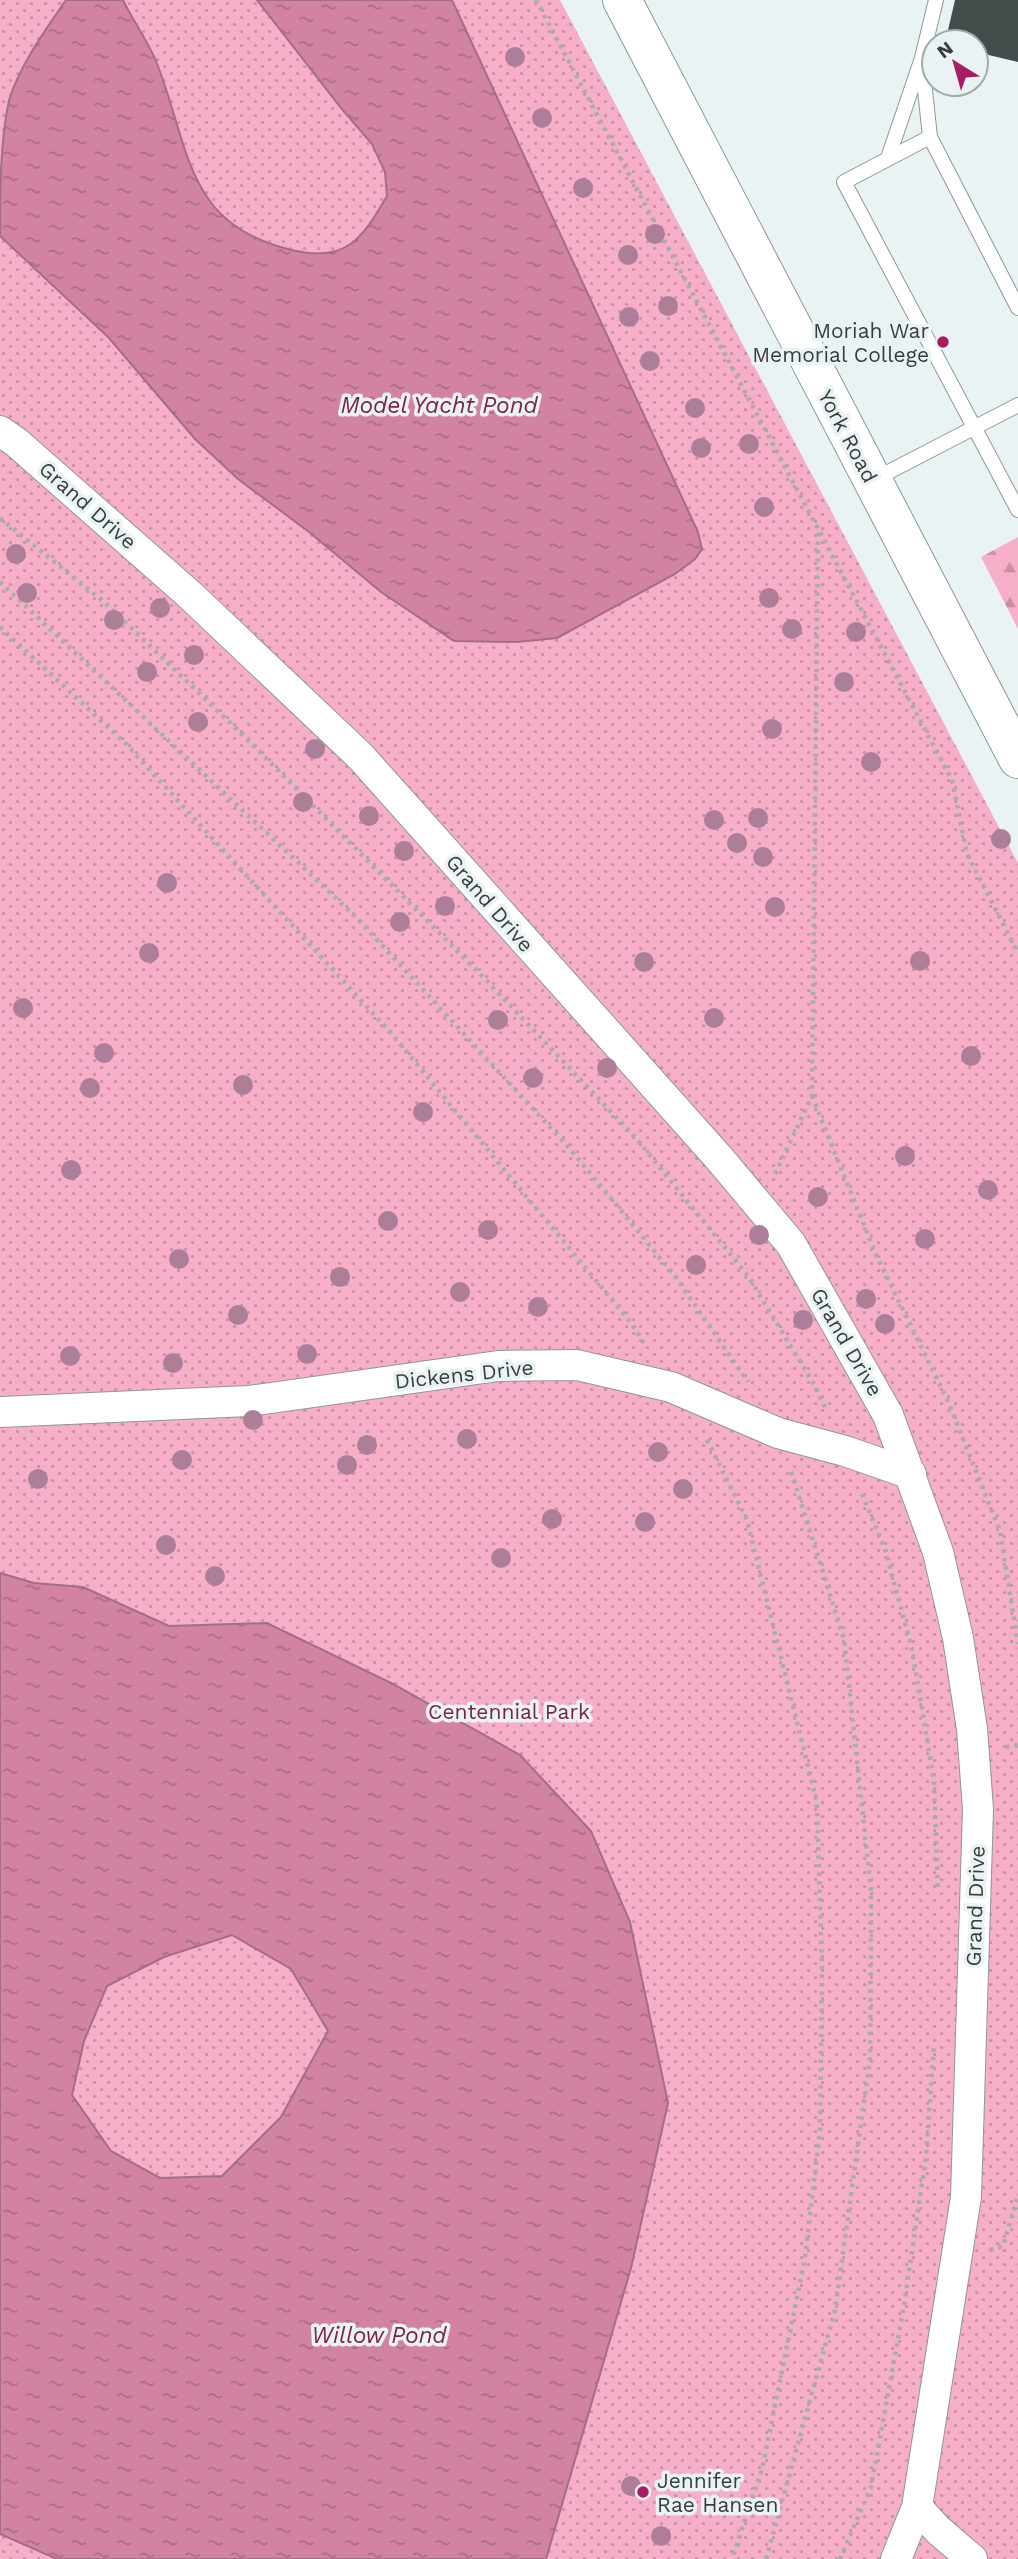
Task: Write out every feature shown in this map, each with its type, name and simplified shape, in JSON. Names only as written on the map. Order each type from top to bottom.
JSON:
[{"type":"main road","name":"York Road","points":[[622,0],[1018,759]]},
{"type":"street","name":"Grand Drive","points":[[0,431],[16,442],[190,595],[361,757],[791,1244],[888,1415],[938,1552],[958,1638],[972,1729],[978,1809],[966,2197],[917,2507],[896,2559]]},
{"type":"street","name":"Dickens Drive","points":[[0,1412],[249,1401],[498,1366],[577,1366],[671,1387],[778,1433],[845,1451],[911,1474]]},
{"type":"street","points":[[917,2507],[937,2530],[972,2559]]},
{"type":"lane","points":[[929,28],[936,0]]},
{"type":"lane","points":[[888,159],[920,64]]},
{"type":"lane","points":[[926,98],[930,137],[1018,308]]},
{"type":"lane","points":[[930,137],[844,182],[1018,510]]},
{"type":"lane","points":[[872,481],[1018,405]]},
{"type":"path","points":[[536,0],[951,780],[967,854],[1018,953]]},
{"type":"path","points":[[0,518],[103,601],[237,729],[485,979],[635,1137],[748,1276],[814,1386],[845,1451],[885,1549],[912,1649],[934,1781],[939,1904]]},
{"type":"path","points":[[818,529],[812,1096],[876,1255],[947,1399],[1000,1531],[1018,1644]]},
{"type":"path","points":[[0,582],[356,918],[571,1150],[675,1276],[734,1360],[778,1433],[844,1639],[871,1891],[870,2059],[835,2310],[766,2559]]},
{"type":"path","points":[[0,627],[125,743],[391,1033],[632,1324],[671,1387]]},
{"type":"path","points":[[759,1206],[812,1096]]},
{"type":"path","points":[[705,1436],[747,1520],[817,1803],[822,1970],[820,2131],[806,2258],[762,2469],[732,2559]]},
{"type":"path","points":[[840,2559],[871,2487],[903,2312],[926,2157],[934,2038]]},
{"type":"green space","name":"Centennial Park","points":[[0,0],[560,0],[1018,863],[1018,2559],[0,2559]]},
{"type":"green space","points":[[1018,537],[1018,629],[981,557]]},
{"type":"water","name":"Model Yacht Pond","points":[[66,0],[123,0],[156,61],[197,180],[212,204],[232,224],[259,240],[296,251],[329,253],[352,243],[370,223],[387,196],[385,172],[372,144],[257,0],[452,0],[698,532],[702,549],[695,559],[675,574],[557,638],[517,642],[454,641],[381,592],[309,532],[238,479],[195,439],[109,338],[0,236],[2,150],[9,100],[27,60]]},
{"type":"water","name":"Willow Pond","points":[[0,1573],[34,1583],[83,1587],[169,1626],[267,1623],[393,1684],[520,1755],[591,1831],[630,1922],[668,2103],[631,2268],[546,2559],[57,2559],[0,2534]],"holes":[[[232,1935],[291,1969],[328,2031],[281,2117],[222,2176],[160,2178],[111,2151],[72,2095],[84,2041],[107,1986],[164,1957]]]},
{"type":"building","points":[[955,0],[1018,0],[1018,62],[990,55],[990,28],[948,28]]},
{"type":"place","name":"Moriah War Memorial College","points":[[943,342]]},
{"type":"place","name":"Jennifer Rae Hansen","points":[[643,2492]]}]
